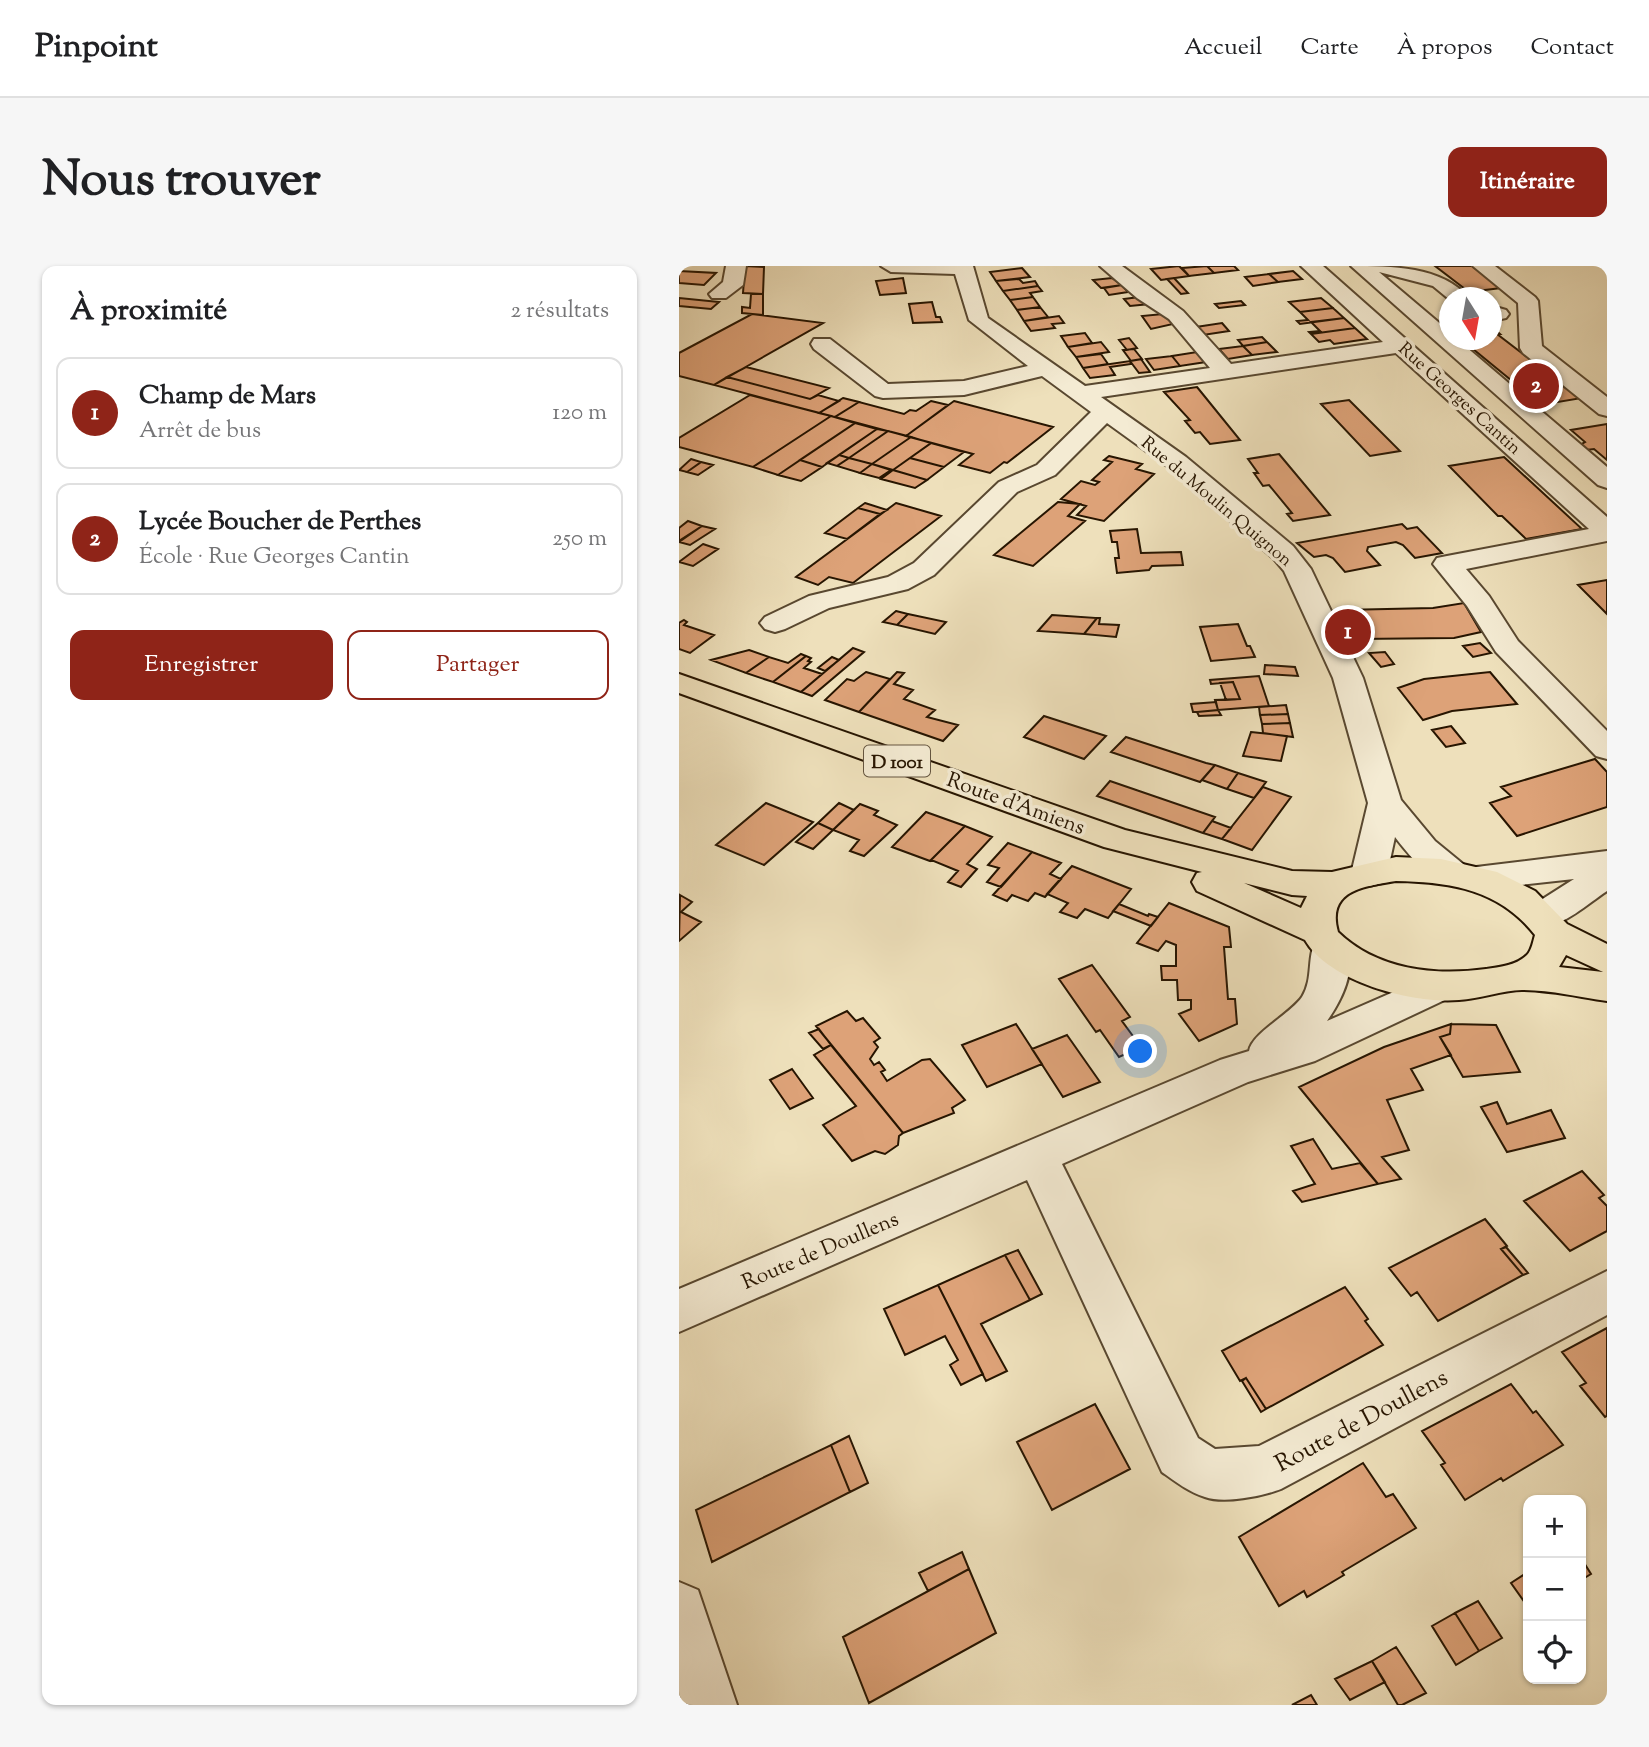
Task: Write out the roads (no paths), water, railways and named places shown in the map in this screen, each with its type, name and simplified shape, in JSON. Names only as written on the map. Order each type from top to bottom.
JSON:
[{"type":"main road","name":"Route d'Amiens","points":[[679,683],[1116,839],[1291,883],[1353,879],[1396,869],[1439,869],[1465,875],[1522,898],[1548,925],[1607,960]]},
{"type":"main road","name":"Route d'Amiens","points":[[1116,839],[1324,939],[1359,964],[1437,987]]},
{"type":"main road","points":[[1324,939],[1316,916],[1321,901],[1353,879]]},
{"type":"main road","points":[[1437,987],[1500,981],[1537,969],[1548,957],[1548,925]]},
{"type":"main road","points":[[1522,976],[1607,987]]},
{"type":"street","points":[[719,294],[733,285],[736,266]]},
{"type":"street","points":[[891,266],[964,267]]},
{"type":"street","points":[[1110,266],[1176,315],[1226,372]]},
{"type":"street","name":"Rue Georges Cantin","points":[[1311,266],[1607,532]]},
{"type":"street","points":[[1361,266],[1438,321],[1607,480]]},
{"type":"street","points":[[1381,266],[1440,282],[1446,287]]},
{"type":"street","points":[[1483,266],[1528,301],[1531,348],[1607,409]]},
{"type":"street","name":"Rue du Moulin Quignon","points":[[964,267],[976,316],[991,330],[1177,462],[1283,552],[1297,569],[1347,678],[1385,803],[1423,849],[1465,875]]},
{"type":"street","points":[[1381,327],[1438,321]]},
{"type":"street","points":[[822,344],[883,391],[964,388],[1046,368]]},
{"type":"street","points":[[1083,393],[1402,346]]},
{"type":"street","points":[[775,622],[819,602],[898,583],[924,569],[1008,487],[1046,470],[1106,410]]},
{"type":"street","points":[[1607,532],[1447,564],[1479,602],[1506,646],[1607,749]]},
{"type":"street","name":"Rue du Moulin Quignon","points":[[1353,879],[1385,803]]},
{"type":"street","points":[[1465,875],[1607,863]]},
{"type":"street","points":[[1548,925],[1607,874]]},
{"type":"street","name":"Route de Doullens","points":[[1234,1071],[1289,1036],[1309,1018],[1321,999],[1332,963],[1324,939]]},
{"type":"street","name":"Route de Doullens","points":[[679,1311],[1234,1071],[1301,1050],[1437,987]]},
{"type":"street","name":"Route de Doullens","points":[[1037,1156],[1180,1455],[1209,1474],[1263,1471],[1607,1292]]},
{"type":"street","points":[[679,1609],[708,1705]]},
{"type":"place","name":"Lycée Boucher de Perthes","points":[[1536,386]]},
{"type":"place","name":"Champ de Mars","points":[[1348,632]]}]
